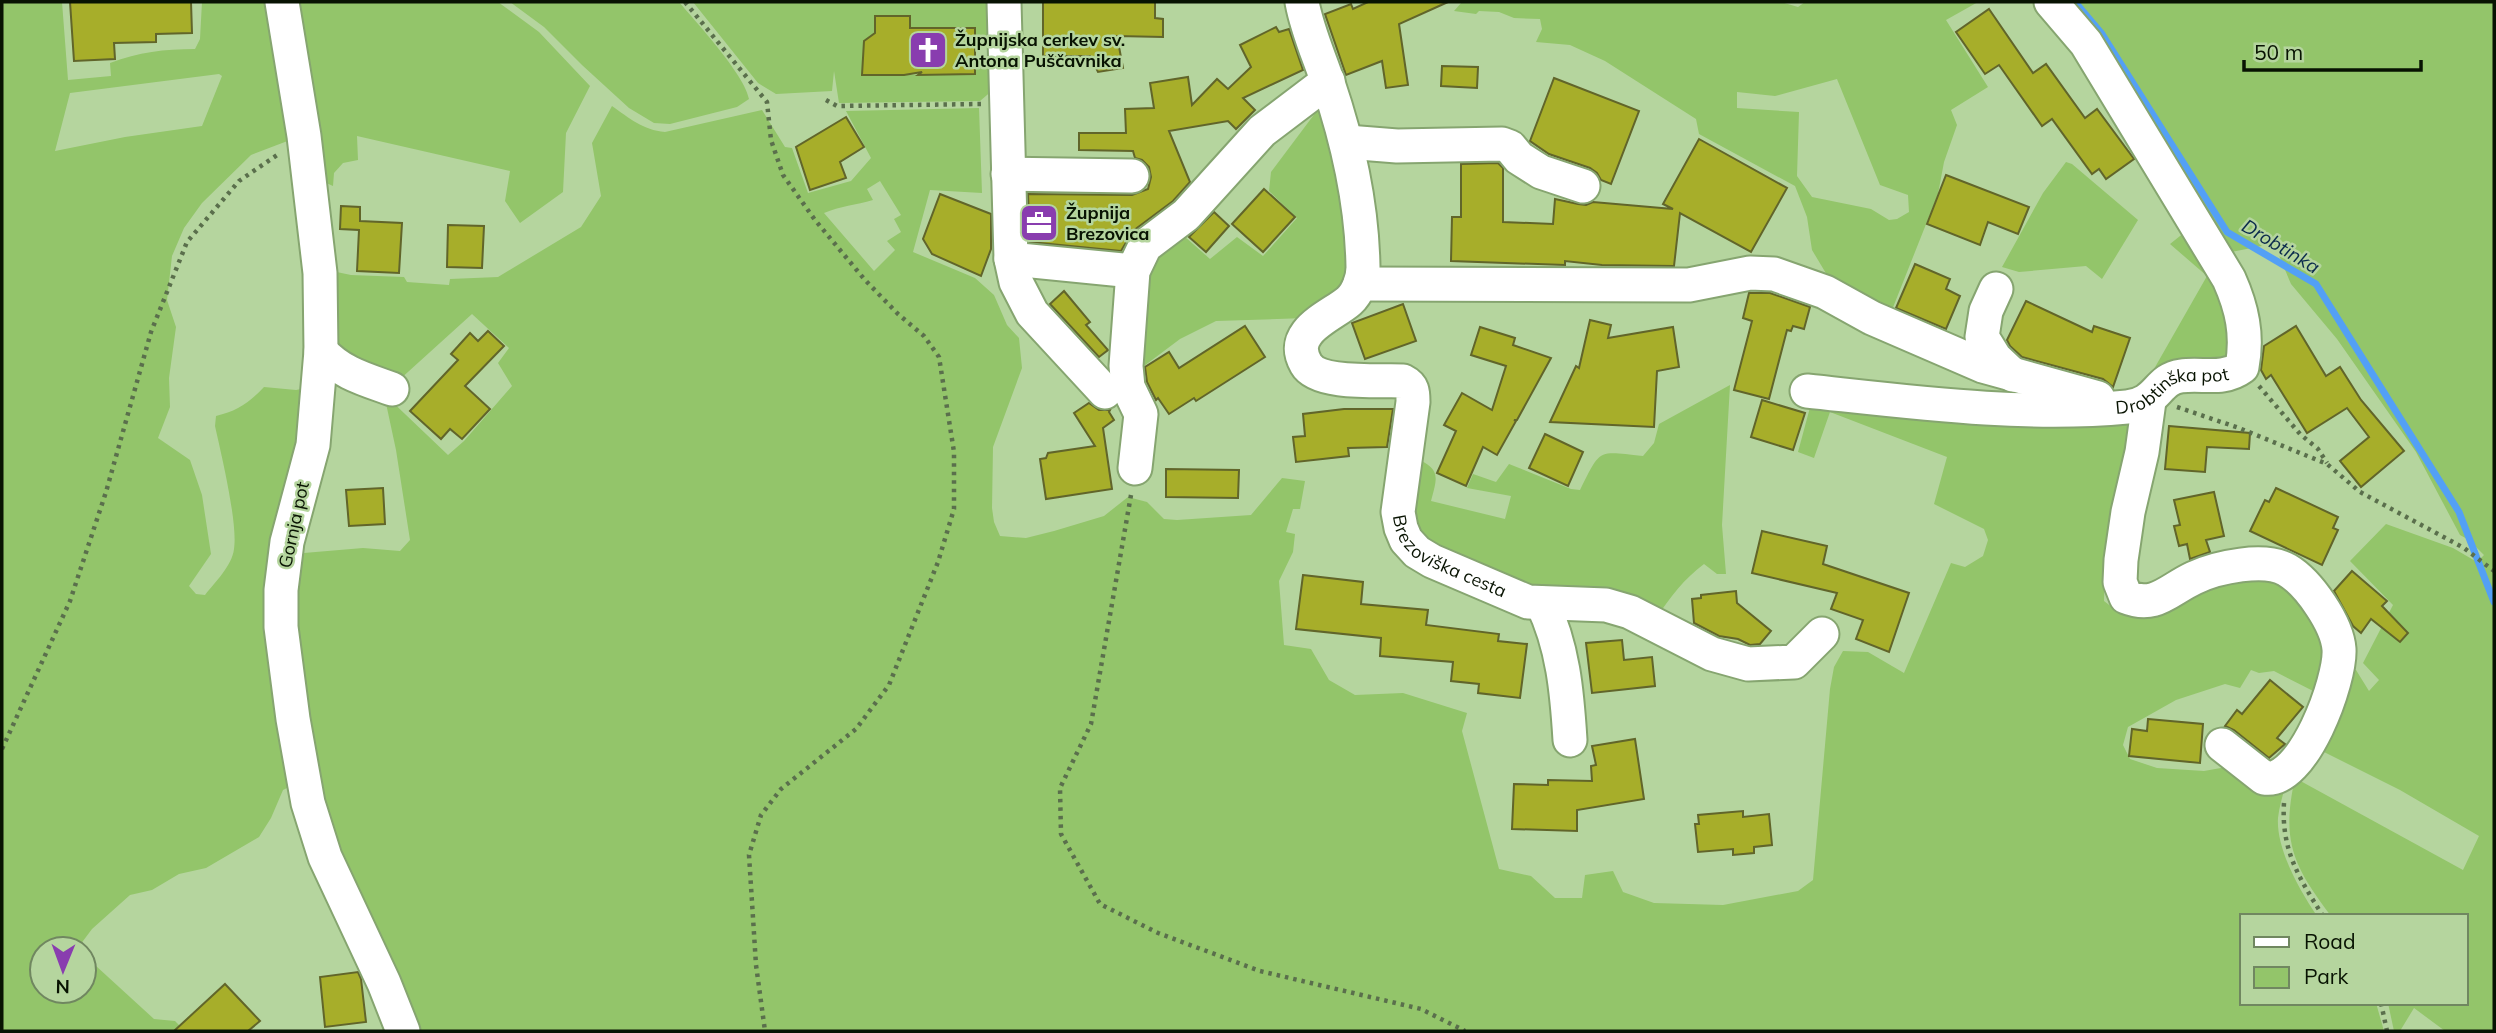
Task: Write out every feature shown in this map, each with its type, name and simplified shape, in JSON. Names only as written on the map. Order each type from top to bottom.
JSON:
[{"type":"street","name":"Gornja pot","points":[[282,2],[303,136],[320,273],[321,351],[313,445],[286,542],[281,627],[308,803],[321,846],[403,1031]]},
{"type":"street","points":[[1004,2],[1011,259],[1016,282],[1032,313],[1105,392]]},
{"type":"street","points":[[1302,2],[1306,25],[1328,81],[1347,142],[1361,246],[1363,270],[1360,284],[1689,285],[1750,273],[1774,274],[1825,292],[1872,318],[1983,366],[2145,401],[2142,452],[2128,512],[2121,560],[2120,582],[2126,597],[2138,602],[2154,601],[2195,577],[2253,563],[2287,569],[2306,585],[2319,603],[2339,647],[2334,688],[2319,722],[2294,765],[2285,773],[2271,779],[2264,778],[2222,745]]},
{"type":"street","name":"Drobtinška pot","points":[[1807,391],[1944,404],[2070,409],[2145,401],[2165,382],[2179,376],[2232,374],[2242,367],[2245,350],[2244,323],[2230,279],[2086,43],[2051,2]]},
{"type":"street","points":[[1135,468],[1141,414],[1128,387],[1126,366],[1133,271],[1145,246],[1186,215],[1262,131],[1328,81]]},
{"type":"street","points":[[1347,142],[1397,146],[1502,144],[1510,147],[1519,158],[1541,172],[1583,186]]},
{"type":"street","points":[[1009,174],[1132,176]]},
{"type":"street","points":[[1011,259],[1133,271]]},
{"type":"street","name":"Brezoviška cesta","points":[[1360,284],[1349,300],[1316,321],[1307,333],[1303,356],[1307,366],[1317,374],[1336,379],[1403,381],[1410,385],[1413,402],[1398,512],[1406,540],[1418,552],[1432,561],[1528,602],[1606,605],[1630,612],[1712,654],[1748,664],[1794,662],[1822,634]]},
{"type":"street","points":[[1996,289],[1986,311],[1982,337],[1995,358],[2013,374]]},
{"type":"street","points":[[321,351],[332,363],[350,375],[392,389]]},
{"type":"street","points":[[1542,603],[1558,645],[1570,740]]},
{"type":"path","points":[[685,2],[767,102],[771,140],[783,175],[815,220],[865,279],[923,336],[939,357],[954,452],[954,509],[938,562],[889,685],[856,729],[781,789],[761,815],[749,855],[756,965],[765,1031]]},
{"type":"path","points":[[826,100],[837,106],[1006,104]]},
{"type":"path","points":[[2,749],[70,601],[106,492],[151,332],[187,242],[239,181],[303,136]]},
{"type":"path","points":[[2242,367],[2300,434],[2318,449],[2327,464]]},
{"type":"path","points":[[2145,401],[2177,407],[2239,428],[2327,464],[2360,492],[2464,548],[2494,570]]},
{"type":"path","points":[[1135,468],[1091,724],[1060,788],[1061,834],[1100,904],[1158,933],[1260,971],[1421,1009],[1465,1031]]},
{"type":"path","points":[[2294,765],[2284,805],[2285,841],[2300,879],[2322,914]]},
{"type":"path","points":[[2382,1005],[2388,1031]]},
{"type":"green space","points":[[2,2],[62,2],[68,80],[111,76],[110,63],[131,56],[195,49],[200,39],[202,2],[277,2],[298,137],[251,155],[202,203],[184,228],[172,256],[167,300],[176,327],[169,378],[170,407],[158,438],[190,460],[202,495],[211,554],[189,586],[196,594],[205,595],[227,568],[233,555],[235,537],[215,426],[216,416],[242,406],[264,387],[296,390],[306,388],[284,534],[297,783],[283,790],[259,837],[206,868],[179,874],[152,890],[130,895],[88,935],[28,935],[28,1005],[98,1005],[98,968],[154,1019],[175,1021],[185,1031],[2,1031]],"holes":[[[219,74],[222,76],[202,126],[125,137],[55,151],[70,93]]]},
{"type":"green space","points":[[289,2],[498,2],[539,32],[590,86],[566,133],[563,192],[520,223],[505,201],[510,171],[357,136],[358,160],[343,163],[334,173],[333,186],[324,182]]},
{"type":"green space","points":[[510,2],[679,2],[730,63],[749,99],[737,107],[670,124],[654,123],[629,108],[544,27]]},
{"type":"green space","points":[[693,2],[990,2],[993,43],[975,43],[975,28],[910,28],[910,16],[875,16],[875,33],[864,41],[862,66],[875,75],[974,74],[974,58],[993,57],[994,89],[980,101],[839,103],[834,71],[832,91],[776,94],[758,83]]},
{"type":"green space","points":[[1462,2],[1781,2],[1798,7],[1805,2],[1978,2],[1946,20],[1988,87],[1951,110],[1957,125],[1944,162],[1938,194],[1888,320],[1827,275],[1812,250],[1807,217],[1795,186],[1699,134],[1696,119],[1605,61],[1570,45],[1536,42],[1542,29],[1540,19],[1514,18],[1499,12],[1479,11],[1476,14],[1454,11]],"holes":[[[1837,79],[1880,185],[1908,195],[1909,212],[1889,220],[1871,209],[1812,197],[1797,176],[1799,112],[1737,108],[1737,92],[1775,96]]]},
{"type":"green space","points":[[2064,2],[2494,2],[2494,1031],[2445,1031],[2414,1008],[2400,1031],[2394,1031],[2388,1005],[2468,1005],[2468,914],[2330,914],[2299,867],[2290,836],[2289,819],[2295,778],[2463,870],[2479,836],[2400,790],[2314,747],[2345,669],[2356,670],[2369,691],[2379,680],[2363,663],[2393,605],[2350,561],[2386,524],[2453,548],[2477,562],[2484,555],[2460,535],[2416,452],[2337,339],[2291,284],[2275,246],[2267,245],[2226,253]]},
{"type":"green space","points":[[612,106],[643,126],[665,132],[762,110],[785,147],[792,148],[808,193],[851,181],[871,158],[846,111],[979,108],[982,193],[930,190],[913,252],[975,278],[994,295],[1007,325],[1019,338],[1022,368],[993,447],[992,508],[1000,536],[1026,538],[1104,516],[1128,497],[1147,502],[1164,519],[1251,515],[1282,478],[1305,481],[1300,509],[1293,509],[1286,532],[1295,534],[1293,552],[1279,581],[1284,645],[1311,649],[1329,680],[1355,695],[1403,693],[1467,713],[1462,731],[1499,869],[1531,876],[1555,898],[1582,898],[1585,875],[1613,871],[1623,892],[1654,903],[1723,905],[1798,891],[1813,880],[1834,667],[1843,651],[1868,652],[1904,673],[1951,563],[1965,567],[1983,556],[1988,540],[1984,529],[1934,504],[1947,457],[1830,412],[1814,458],[1798,452],[1812,400],[2134,421],[2105,565],[2104,601],[2117,611],[2135,614],[2194,588],[2272,569],[2333,645],[2321,695],[2274,671],[2259,673],[2251,670],[2240,688],[2225,684],[2176,700],[2128,727],[2123,745],[2130,759],[2157,768],[2204,771],[2232,766],[2285,785],[2278,818],[2281,843],[2297,882],[2316,914],[2240,914],[2240,1005],[2377,1005],[2384,1031],[414,1031],[307,771],[292,554],[363,548],[400,551],[410,540],[384,394],[448,455],[464,441],[512,386],[498,363],[509,348],[472,314],[398,381],[340,364],[327,270],[351,275],[404,277],[407,282],[449,285],[450,279],[498,277],[581,227],[601,196],[592,143]],"holes":[[[880,181],[901,215],[894,219],[901,232],[887,241],[895,250],[874,271],[824,213],[873,200],[867,189]]]},
{"type":"green space","points":[[1319,108],[1324,109],[1352,239],[1346,286],[1306,318],[1216,321],[1180,339],[1144,366],[1131,369],[1138,288],[1155,247],[1184,236],[1210,259],[1237,237],[1263,256],[1297,218],[1269,191],[1271,172]]},
{"type":"green space","points":[[2066,162],[2072,164],[2138,220],[2102,279],[2086,266],[2019,272],[2002,267],[2043,193]]},
{"type":"green space","points":[[2185,232],[2217,273],[2231,363],[2154,369],[2207,276],[2170,244]]},
{"type":"green space","points":[[1730,385],[1722,525],[1726,574],[1717,574],[1704,564],[1678,588],[1657,617],[1560,598],[1422,546],[1407,485],[1413,456],[1435,473],[1431,501],[1505,519],[1511,496],[1467,488],[1473,474],[1496,482],[1509,464],[1571,489],[1580,490],[1592,466],[1602,455],[1617,453],[1643,456],[1654,443],[1659,424]]},
{"type":"building","points":[[70,2],[191,2],[192,33],[156,34],[156,42],[114,43],[115,59],[74,61]]},
{"type":"building","points":[[1043,2],[1155,2],[1155,18],[1163,19],[1163,37],[1117,36],[1123,68],[1098,72],[1090,56],[1043,56]]},
{"type":"building","points":[[1368,2],[1448,2],[1399,24],[1408,85],[1386,88],[1382,61],[1346,75],[1325,14],[1351,4],[1353,9]]},
{"type":"building","points":[[1989,9],[2033,73],[2046,64],[2085,118],[2097,109],[2134,159],[2106,179],[2099,169],[2092,174],[2052,119],[2042,126],[1999,65],[1985,74],[1956,32]]},
{"type":"building","name":"Župnijska cerkev sv. Antona Puščavnika","points":[[875,16],[910,16],[910,28],[975,28],[975,74],[918,75],[922,72],[862,75],[864,41],[875,33]]},
{"type":"building","points":[[1276,27],[1279,32],[1289,29],[1303,70],[1243,98],[1255,110],[1236,129],[1228,121],[1169,131],[1190,182],[1173,201],[1133,231],[1121,251],[1030,242],[1028,194],[1132,195],[1148,189],[1151,177],[1149,167],[1142,160],[1135,158],[1133,151],[1079,150],[1079,133],[1126,133],[1125,109],[1154,108],[1150,83],[1188,77],[1192,105],[1217,79],[1228,89],[1251,67],[1240,45]]},
{"type":"building","points":[[1442,66],[1478,67],[1477,88],[1441,86]]},
{"type":"building","points":[[1554,78],[1639,111],[1611,184],[1601,180],[1590,168],[1549,154],[1530,141]]},
{"type":"building","points":[[846,117],[864,147],[840,162],[846,178],[810,190],[796,147]]},
{"type":"building","points":[[1699,139],[1787,188],[1751,252],[1680,213],[1674,266],[1602,265],[1565,261],[1565,265],[1451,261],[1452,217],[1461,217],[1461,164],[1498,163],[1503,168],[1503,222],[1553,224],[1555,199],[1586,205],[1593,202],[1673,209],[1663,204]]},
{"type":"building","points":[[1946,175],[2029,207],[2018,234],[1988,222],[1980,245],[1927,224]]},
{"type":"building","points":[[1264,189],[1295,217],[1263,252],[1232,224]]},
{"type":"building","points":[[940,194],[991,214],[991,249],[981,276],[932,254],[923,239]]},
{"type":"building","points":[[341,206],[360,207],[360,221],[402,223],[399,273],[357,271],[359,230],[340,229]]},
{"type":"building","points":[[1214,212],[1229,226],[1206,252],[1189,237]]},
{"type":"building","points":[[448,225],[484,226],[482,268],[447,267]]},
{"type":"building","points":[[1915,264],[1950,279],[1946,289],[1960,296],[1946,329],[1896,308]]},
{"type":"building","points":[[1064,291],[1090,322],[1086,325],[1108,350],[1099,357],[1050,304]]},
{"type":"building","points":[[1749,293],[1770,293],[1810,307],[1804,329],[1793,326],[1791,331],[1787,330],[1769,399],[1734,390],[1752,321],[1743,318]]},
{"type":"building","points":[[2026,301],[2092,332],[2094,326],[2130,338],[2113,387],[2103,379],[2022,357],[2010,346],[2007,340]]},
{"type":"building","points":[[1403,304],[1416,341],[1365,359],[1352,323]]},
{"type":"building","points":[[1590,320],[1611,325],[1608,338],[1673,327],[1679,367],[1657,371],[1654,427],[1550,422],[1576,366],[1579,368]]},
{"type":"building","points":[[1245,326],[1265,357],[1196,401],[1194,398],[1169,414],[1158,398],[1156,400],[1147,382],[1145,367],[1169,352],[1179,368]]},
{"type":"building","points":[[2296,326],[2326,376],[2340,367],[2361,400],[2404,451],[2361,487],[2340,461],[2369,437],[2347,408],[2307,433],[2271,375],[2266,379],[2261,370],[2264,346]]},
{"type":"building","points":[[1480,327],[1515,338],[1513,345],[1551,358],[1517,420],[1514,420],[1516,421],[1497,455],[1483,447],[1466,486],[1437,473],[1456,431],[1444,425],[1462,393],[1492,410],[1506,366],[1471,355]]},
{"type":"building","points":[[488,331],[504,346],[465,386],[490,409],[462,439],[450,429],[441,439],[410,411],[458,360],[451,354],[470,333],[478,341]]},
{"type":"building","points":[[1762,400],[1805,413],[1793,450],[1751,437]]},
{"type":"building","points":[[1089,403],[1099,410],[1110,410],[1114,420],[1103,428],[1112,489],[1046,499],[1040,459],[1046,458],[1048,453],[1095,446],[1074,413]]},
{"type":"building","points":[[1344,409],[1393,409],[1387,447],[1348,448],[1349,456],[1296,462],[1293,437],[1305,436],[1303,414]]},
{"type":"building","points":[[2169,426],[2250,433],[2249,449],[2207,447],[2205,472],[2165,469]]},
{"type":"building","points":[[1545,434],[1583,452],[1568,486],[1529,468]]},
{"type":"building","points":[[1166,469],[1239,470],[1238,498],[1166,497]]},
{"type":"building","points":[[383,488],[385,524],[349,526],[346,490]]},
{"type":"building","points":[[2276,488],[2338,517],[2333,528],[2338,530],[2322,565],[2250,531],[2265,500],[2269,502]]},
{"type":"building","points":[[2214,492],[2224,536],[2206,540],[2210,552],[2190,559],[2187,544],[2179,546],[2174,526],[2180,525],[2174,500]]},
{"type":"building","points":[[1762,531],[1827,546],[1823,564],[1909,593],[1889,652],[1856,639],[1863,620],[1831,609],[1837,593],[1752,573]]},
{"type":"building","points":[[2352,571],[2387,601],[2382,606],[2408,633],[2400,642],[2371,619],[2361,633],[2353,626],[2334,591]]},
{"type":"building","points":[[1303,575],[1363,582],[1361,604],[1428,610],[1426,625],[1499,634],[1498,641],[1527,644],[1520,698],[1478,693],[1479,684],[1451,681],[1453,662],[1380,656],[1381,638],[1296,629]]},
{"type":"building","points":[[1736,591],[1737,603],[1771,631],[1760,644],[1750,645],[1738,639],[1719,636],[1694,623],[1692,599],[1701,598],[1701,595]]},
{"type":"building","points":[[1622,640],[1624,660],[1652,657],[1655,686],[1592,693],[1586,643]]},
{"type":"building","points":[[2270,680],[2303,707],[2277,738],[2285,744],[2269,758],[2225,726],[2237,710],[2242,714]]},
{"type":"building","points":[[2148,719],[2203,724],[2200,763],[2129,756],[2132,729],[2147,731]]},
{"type":"building","points":[[1635,739],[1644,799],[1577,810],[1577,831],[1512,829],[1514,784],[1548,785],[1548,780],[1592,781],[1591,766],[1596,765],[1592,746]]},
{"type":"building","points":[[1743,811],[1743,817],[1769,814],[1772,845],[1754,847],[1754,853],[1733,855],[1733,849],[1698,852],[1695,824],[1699,824],[1698,815]]},
{"type":"building","points":[[358,972],[366,1022],[325,1027],[320,977]]},
{"type":"building","points":[[225,984],[260,1021],[248,1031],[174,1031]]},
{"type":"waterway","name":"Drobtinka","points":[[2075,2],[2102,34],[2227,232],[2316,284],[2459,512],[2494,602]]},
{"type":"place","name":"Župnijska cerkev sv. Antona Puščavnika","points":[[928,50]]},
{"type":"place","name":"Župnija Brezovica","points":[[1039,223]]}]
